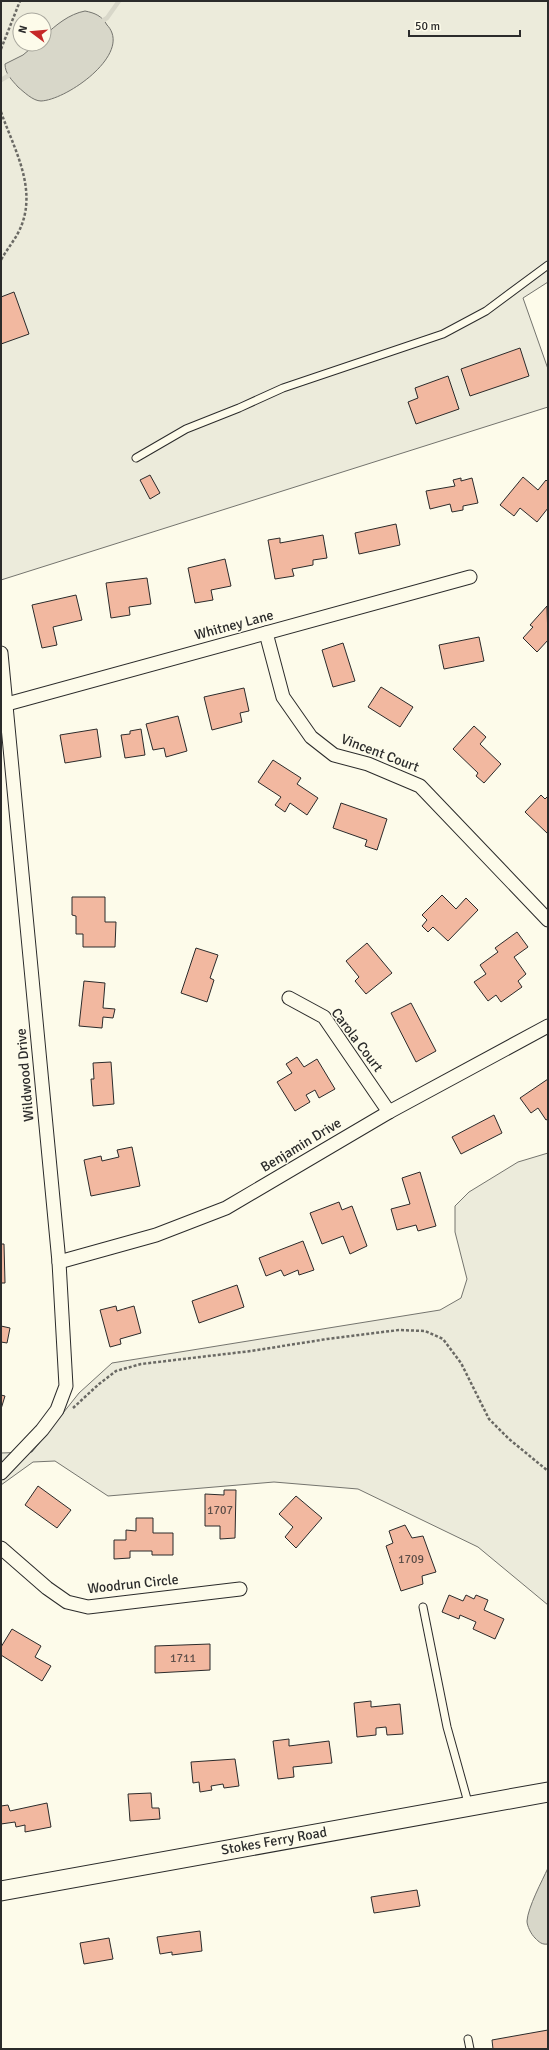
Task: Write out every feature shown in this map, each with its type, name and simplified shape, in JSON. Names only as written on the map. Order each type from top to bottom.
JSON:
[{"type":"street","name":"Whitney Lane","points":[[7,704],[470,577]]},
{"type":"street","name":"Vincent Court","points":[[266,633],[283,697],[311,738],[334,755],[368,764],[420,786],[548,920]]},
{"type":"street","name":"Wildwood Drive","points":[[1,653],[7,704],[58,1262],[66,1386],[57,1410],[42,1430],[1,1473]]},
{"type":"street","name":"Carola Court","points":[[289,998],[324,1017],[389,1112]]},
{"type":"street","name":"Benjamin Drive","points":[[58,1262],[156,1235],[226,1208],[389,1112],[548,1026]]},
{"type":"street","name":"Woodrun Circle","points":[[1,1548],[47,1588],[67,1602],[88,1607],[240,1589]]},
{"type":"street","name":"Stokes Ferry Road","points":[[1,1891],[548,1792]]},
{"type":"lane","points":[[136,458],[159,443],[186,429],[239,408],[283,388],[443,334],[486,311],[548,266]]},
{"type":"lane","points":[[423,1607],[447,1727],[469,1806]]},
{"type":"lane","points":[[468,2039],[470,2049]]},
{"type":"path","points":[[1,49],[20,1]]},
{"type":"path","points":[[1,112],[21,167],[26,185],[27,199],[20,228],[1,260]]},
{"type":"path","points":[[69,1412],[116,1370],[141,1364],[250,1352],[327,1339],[399,1330],[425,1331],[443,1339],[461,1363],[490,1419],[509,1439],[548,1471]]},
{"type":"shaded area","points":[[1,1],[548,1],[548,282],[523,298],[548,369],[548,407],[1,580]]},
{"type":"shaded area","points":[[85,11],[95,14],[105,22],[111,30],[113,44],[108,55],[100,67],[89,77],[64,94],[41,101],[32,98],[18,87],[11,79],[6,71],[5,64],[27,52],[52,52],[52,29],[63,20],[79,12]]},
{"type":"shaded area","points":[[548,1153],[548,1605],[478,1547],[358,1489],[274,1482],[108,1496],[55,1461],[33,1462],[1,1485],[1,1453],[32,1452],[79,1393],[112,1363],[440,1310],[461,1298],[467,1279],[455,1232],[455,1206],[469,1192],[518,1162]]},
{"type":"shaded area","points":[[548,1868],[548,1944],[544,1944],[538,1941],[528,1928],[527,1921],[533,1902]]},
{"type":"building","points":[[14,292],[29,334],[1,344],[1,297]]},
{"type":"building","points":[[520,348],[529,376],[470,396],[461,369]]},
{"type":"building","points":[[448,376],[459,409],[416,424],[408,402],[418,398],[415,388]]},
{"type":"building","points":[[150,475],[160,493],[150,499],[140,480]]},
{"type":"building","points":[[523,477],[538,490],[546,480],[548,482],[548,508],[537,522],[520,508],[514,516],[500,505]]},
{"type":"building","points":[[461,478],[461,481],[472,478],[478,503],[463,506],[463,510],[452,512],[450,504],[430,509],[426,491],[455,486],[453,480]]},
{"type":"building","points":[[396,524],[400,545],[359,554],[355,533]]},
{"type":"building","points":[[323,535],[327,558],[313,560],[313,565],[292,569],[294,576],[275,579],[268,540],[280,538],[280,543]]},
{"type":"building","points":[[225,559],[231,586],[211,590],[213,600],[195,603],[188,568]]},
{"type":"building","points":[[147,578],[151,604],[129,607],[130,615],[111,618],[106,583]]},
{"type":"building","points":[[76,595],[82,620],[53,627],[57,645],[42,648],[32,605]]},
{"type":"building","points":[[547,606],[548,640],[537,652],[523,638],[533,627],[530,625]]},
{"type":"building","points":[[479,637],[484,661],[444,669],[439,645]]},
{"type":"building","points":[[343,643],[355,681],[333,687],[322,650]]},
{"type":"building","points":[[381,687],[413,707],[400,727],[368,707]]},
{"type":"building","points":[[244,688],[249,711],[240,713],[242,722],[212,730],[204,697]]},
{"type":"building","points":[[178,716],[187,751],[166,757],[164,748],[153,750],[146,724]]},
{"type":"building","points":[[474,726],[486,737],[480,744],[501,764],[484,783],[476,776],[478,773],[453,749]]},
{"type":"building","points":[[97,729],[101,757],[65,763],[60,735]]},
{"type":"building","points":[[141,729],[145,755],[125,758],[121,735],[130,734],[130,731]]},
{"type":"building","points":[[273,760],[301,778],[297,784],[318,798],[307,815],[290,803],[285,812],[275,805],[281,797],[258,782]]},
{"type":"building","points":[[541,795],[545,799],[548,796],[548,834],[525,812]]},
{"type":"building","points":[[341,803],[387,819],[377,850],[365,846],[367,840],[333,828]]},
{"type":"building","points":[[442,895],[456,909],[466,898],[478,910],[448,941],[433,927],[428,932],[422,926],[427,920],[422,915]]},
{"type":"building","points":[[72,897],[105,897],[105,922],[116,922],[115,947],[83,947],[83,934],[76,934],[76,916],[72,915]]},
{"type":"building","points":[[517,932],[528,947],[514,957],[526,974],[518,981],[522,987],[501,1002],[496,995],[488,1001],[474,982],[486,974],[480,965],[498,952],[495,948]]},
{"type":"building","points":[[367,943],[392,973],[366,994],[355,981],[359,977],[346,961]]},
{"type":"building","points":[[196,948],[218,955],[210,978],[214,980],[207,1002],[181,993]]},
{"type":"building","points":[[84,981],[105,983],[103,1008],[115,1009],[113,1018],[103,1017],[102,1028],[79,1026]]},
{"type":"building","points":[[411,1003],[436,1051],[416,1062],[391,1013]]},
{"type":"building","points":[[297,1057],[304,1067],[317,1059],[335,1089],[319,1098],[315,1090],[306,1095],[310,1102],[295,1111],[277,1082],[292,1073],[286,1064]]},
{"type":"building","points":[[111,1062],[114,1104],[93,1106],[91,1079],[94,1079],[93,1063]]},
{"type":"building","points":[[548,1079],[548,1119],[546,1120],[538,1108],[531,1113],[520,1098]]},
{"type":"building","points":[[494,1115],[502,1133],[461,1154],[452,1137]]},
{"type":"building","points":[[132,1147],[140,1186],[91,1196],[84,1160],[101,1156],[102,1161],[119,1157],[117,1150]]},
{"type":"building","points":[[420,1172],[436,1226],[418,1231],[416,1225],[397,1230],[391,1209],[410,1204],[402,1178]]},
{"type":"building","points":[[339,1202],[342,1210],[352,1206],[367,1246],[350,1254],[343,1236],[322,1244],[310,1213]]},
{"type":"building","points":[[303,1241],[314,1270],[299,1275],[298,1270],[284,1276],[281,1270],[266,1276],[259,1258]]},
{"type":"building","points":[[1,1244],[4,1244],[5,1283],[1,1283]]},
{"type":"building","points":[[237,1285],[244,1307],[199,1323],[192,1301]]},
{"type":"building","points":[[116,1306],[117,1311],[134,1306],[141,1333],[120,1339],[121,1344],[110,1347],[100,1310]]},
{"type":"building","points":[[1,1326],[10,1328],[7,1343],[1,1342]]},
{"type":"building","points":[[1,1395],[5,1396],[1,1409]]},
{"type":"building","points":[[38,1486],[71,1510],[57,1528],[25,1505]]},
{"type":"building","points":[[224,1490],[236,1490],[235,1538],[220,1539],[220,1526],[205,1526],[205,1494],[224,1495]]},
{"type":"building","points":[[296,1496],[322,1518],[296,1548],[285,1537],[293,1527],[279,1514]]},
{"type":"building","points":[[136,1518],[153,1518],[153,1533],[173,1533],[173,1555],[152,1555],[152,1551],[130,1551],[130,1558],[114,1559],[114,1540],[126,1540],[126,1530],[136,1531]]},
{"type":"building","points":[[405,1525],[412,1538],[423,1536],[436,1572],[422,1576],[423,1584],[401,1591],[386,1546],[393,1543],[389,1531]]},
{"type":"building","points":[[449,1595],[463,1601],[466,1595],[474,1599],[476,1595],[488,1600],[484,1610],[504,1619],[495,1639],[473,1629],[476,1622],[460,1615],[459,1619],[442,1612]]},
{"type":"building","points":[[12,1629],[41,1646],[35,1657],[51,1666],[42,1681],[1,1655],[1,1647]]},
{"type":"building","points":[[210,1644],[210,1670],[155,1673],[155,1646]]},
{"type":"building","points":[[371,1701],[371,1707],[400,1704],[403,1734],[387,1735],[386,1727],[376,1728],[376,1735],[357,1737],[354,1703]]},
{"type":"building","points":[[289,1739],[289,1746],[329,1741],[332,1763],[293,1767],[294,1777],[278,1779],[273,1741]]},
{"type":"building","points":[[235,1759],[239,1786],[224,1788],[223,1784],[211,1786],[212,1790],[200,1792],[199,1782],[193,1783],[191,1762]]},
{"type":"building","points":[[151,1793],[152,1808],[159,1808],[160,1819],[130,1821],[128,1794]]},
{"type":"building","points":[[47,1803],[51,1827],[25,1832],[25,1825],[16,1827],[15,1822],[1,1824],[1,1806],[8,1805],[10,1811]]},
{"type":"building","points":[[417,1890],[420,1906],[374,1913],[371,1897]]},
{"type":"building","points":[[200,1931],[202,1951],[172,1955],[172,1952],[160,1954],[157,1937]]},
{"type":"building","points":[[109,1938],[113,1959],[84,1964],[80,1943]]},
{"type":"building","points":[[548,2030],[548,2049],[493,2049],[492,2040]]},
{"type":"waterway","points":[[99,23],[107,18],[119,1]]},
{"type":"waterway","points":[[1,80],[13,73]]}]
